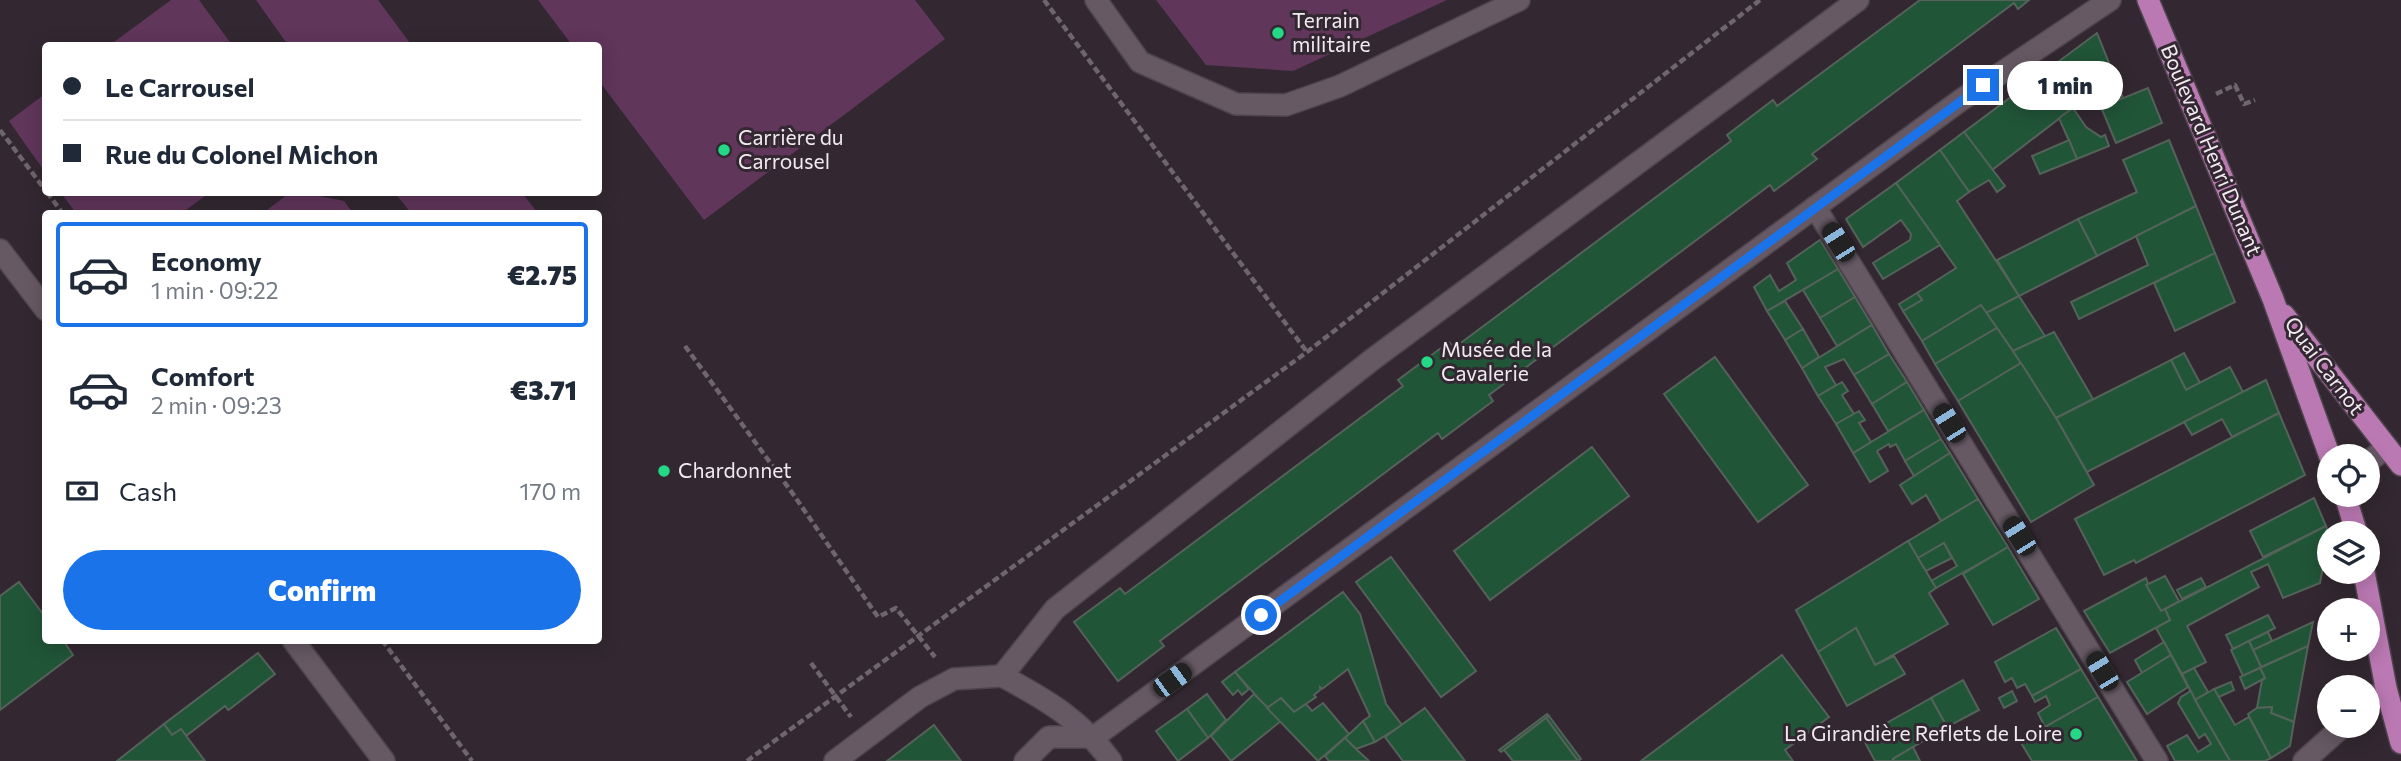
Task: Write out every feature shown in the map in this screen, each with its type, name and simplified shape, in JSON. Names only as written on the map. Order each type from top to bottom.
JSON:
[{"type":"main road","name":"Boulevard Henri Dunant","points":[[2148,0],[2273,299]]},
{"type":"main road","name":"Quai Carnot","points":[[2273,299],[2401,465]]},
{"type":"main road","name":"Quai Carnot","points":[[2273,299],[2325,444]]},
{"type":"main road","points":[[2367,584],[2394,683],[2401,743]]},
{"type":"street","points":[[1096,0],[1140,62],[1236,104],[1286,104],[1340,86],[1519,0]]},
{"type":"street","points":[[1002,676],[1055,610],[1066,601],[1373,359],[1858,0]]},
{"type":"street","points":[[1025,761],[1049,737],[1094,737],[1961,100],[2110,0]]},
{"type":"street","points":[[1815,207],[2157,761]]},
{"type":"street","points":[[0,250],[42,305]]},
{"type":"street","points":[[2380,452],[2387,447]]},
{"type":"street","points":[[296,644],[384,761]]},
{"type":"street","points":[[835,761],[919,697],[954,679],[1002,676],[1048,701],[1094,737],[1111,761]]},
{"type":"street","points":[[2380,694],[2394,683]]},
{"type":"street","points":[[2304,761],[2330,738]]},
{"type":"path","points":[[1044,0],[1307,352]]},
{"type":"path","points":[[747,761],[1307,352],[1760,0]]},
{"type":"path","points":[[2216,94],[2235,85],[2244,104],[2255,100]]},
{"type":"path","points":[[0,130],[42,187]]},
{"type":"path","points":[[49,196],[60,210]]},
{"type":"path","points":[[685,346],[793,494],[878,617],[896,608],[954,679]]},
{"type":"path","points":[[385,644],[472,761]]},
{"type":"path","points":[[811,663],[866,738]]},
{"type":"shaded area","points":[[171,0],[199,0],[230,42],[114,42]]},
{"type":"shaded area","points":[[256,0],[378,0],[409,42],[286,42]]},
{"type":"shaded area","name":"Carrière du Carrousel","points":[[538,0],[915,0],[945,39],[704,220],[602,85],[602,42],[570,42]]},
{"type":"shaded area","name":"Terrain militaire","points":[[1156,0],[1447,0],[1293,71],[1206,65]]},
{"type":"shaded area","points":[[42,96],[42,168],[9,121]]},
{"type":"shaded area","points":[[63,196],[205,196],[186,210],[74,210]]},
{"type":"shaded area","points":[[286,196],[319,196],[344,201],[351,210],[267,210]]},
{"type":"shaded area","points":[[397,196],[524,196],[536,210],[409,210]]},
{"type":"building","name":"Musée de la Cavalerie","points":[[1920,0],[2029,0],[2018,9],[2014,3],[1812,154],[1817,159],[1774,191],[1770,185],[1489,395],[1493,401],[1442,439],[1438,433],[1160,641],[1164,646],[1118,681],[1074,622],[1120,588],[1125,594],[1403,386],[1398,380],[1449,342],[1454,348],[1731,141],[1727,135],[1773,100],[1777,106]]},
{"type":"building","points":[[2097,33],[2123,98],[2101,107],[2086,70],[2054,91],[2039,76]]},
{"type":"building","points":[[2039,76],[2054,91],[2059,87],[2073,108],[1992,170],[1964,132]]},
{"type":"building","points":[[2148,88],[2162,123],[2116,143],[2101,107]]},
{"type":"building","points":[[2073,108],[2086,127],[2101,137],[2105,135],[2109,146],[2077,159],[2059,118]]},
{"type":"building","points":[[1964,132],[2005,186],[1997,192],[1989,180],[1969,192],[1940,150]]},
{"type":"building","points":[[2069,140],[2077,159],[2040,174],[2032,156]]},
{"type":"building","points":[[2169,140],[2196,206],[2097,256],[2078,219],[2137,192],[2123,160]]},
{"type":"building","points":[[1940,150],[1969,192],[1957,201],[2019,296],[1986,313],[1981,305],[1922,341],[1903,311],[1922,300],[1917,293],[1956,268],[1896,183]]},
{"type":"building","points":[[1896,183],[1940,245],[1883,279],[1873,263],[1910,240],[1911,234],[1901,220],[1863,247],[1846,219]]},
{"type":"building","points":[[2196,206],[2215,253],[2079,319],[2071,302],[2148,265],[2136,236]]},
{"type":"building","points":[[2078,219],[2097,256],[2019,296],[1997,260]]},
{"type":"building","points":[[1820,240],[1838,269],[1767,311],[1754,287],[1770,275],[1779,291],[1796,280],[1787,263]]},
{"type":"building","points":[[2215,253],[2235,302],[2175,331],[2154,283]]},
{"type":"building","points":[[1838,269],[1855,297],[1820,318],[1803,290]]},
{"type":"building","points":[[1917,293],[1922,300],[1903,311],[1899,304]]},
{"type":"building","points":[[2019,296],[2045,336],[2013,351],[1986,313]]},
{"type":"building","points":[[1855,297],[1872,325],[1837,346],[1820,318]]},
{"type":"building","points":[[1785,301],[1803,329],[1785,340],[1767,311]]},
{"type":"building","points":[[1981,305],[1997,328],[1935,364],[1922,341]]},
{"type":"building","points":[[1872,325],[1889,354],[1854,375],[1844,359],[1825,367],[1836,385],[1818,396],[1802,368]]},
{"type":"building","points":[[1997,328],[2021,363],[1958,401],[1935,364]]},
{"type":"building","points":[[1803,329],[1819,357],[1802,368],[1785,340]]},
{"type":"building","points":[[2054,332],[2093,399],[2056,418],[2013,351]]},
{"type":"building","points":[[2184,353],[2200,383],[2186,390],[2171,360]]},
{"type":"building","points":[[1889,354],[1907,382],[1872,404],[1854,375]]},
{"type":"building","points":[[1715,357],[1808,485],[1758,522],[1664,394]]},
{"type":"building","points":[[2171,360],[2186,390],[2230,367],[2243,392],[2087,472],[2056,418]]},
{"type":"building","points":[[2021,363],[2094,485],[2031,522],[1958,401]]},
{"type":"building","points":[[2266,380],[2279,413],[2232,437],[2222,419],[2192,435],[2184,422]]},
{"type":"building","points":[[1842,382],[1848,391],[1842,395],[1854,414],[1836,424],[1818,396]]},
{"type":"building","points":[[1907,382],[1924,410],[1888,431],[1872,404]]},
{"type":"building","points":[[1924,410],[1941,439],[1905,461],[1896,444],[1890,447],[1889,444],[1877,451],[1888,471],[1870,482],[1853,453]]},
{"type":"building","points":[[1859,411],[1865,420],[1859,423],[1871,442],[1853,453],[1836,424]]},
{"type":"building","points":[[2279,413],[2305,475],[2136,563],[2134,560],[2104,575],[2075,519]]},
{"type":"building","points":[[1941,439],[1950,453],[1914,476],[1905,461]]},
{"type":"building","points":[[1592,447],[1629,496],[1490,600],[1454,551]]},
{"type":"building","points":[[1950,453],[1978,499],[1941,521],[1926,495],[1912,504],[1900,485]]},
{"type":"building","points":[[2314,498],[2324,521],[2317,521],[2317,530],[2263,557],[2250,531]]},
{"type":"building","points":[[1978,499],[2008,547],[1936,588],[1931,581],[1957,566],[1944,543],[1918,558],[1908,541]]},
{"type":"building","points":[[2317,531],[2318,584],[2283,598],[2268,564],[2251,572],[2259,587],[2187,626],[2206,662],[2182,674],[2156,628],[2170,620],[2165,609]]},
{"type":"building","points":[[1908,541],[1936,588],[1929,593],[1948,624],[1875,665],[1856,628],[1818,652],[1796,610]]},
{"type":"building","points":[[1944,543],[1952,558],[1926,571],[1918,558]]},
{"type":"building","points":[[2008,547],[2039,599],[1993,625],[1963,574]]},
{"type":"building","points":[[1391,557],[1476,671],[1441,697],[1356,582]]},
{"type":"building","points":[[2165,576],[2179,601],[2161,611],[2146,585]]},
{"type":"building","points":[[2146,578],[2146,585],[2161,611],[2165,609],[2170,620],[2110,653],[2084,611]]},
{"type":"building","points":[[2201,578],[2206,587],[2182,599],[2177,590]]},
{"type":"building","points":[[19,582],[42,613],[42,644],[66,644],[73,655],[0,710],[0,596]]},
{"type":"building","points":[[1343,592],[1360,614],[1386,704],[1402,725],[1375,742],[1363,721],[1370,716],[1348,669],[1322,689],[1320,687],[1314,695],[1316,697],[1294,712],[1281,698],[1267,708],[1235,672]]},
{"type":"building","points":[[2268,615],[2275,628],[2233,649],[2226,635]]},
{"type":"building","points":[[2313,622],[2308,646],[2261,667],[2253,650]]},
{"type":"building","points":[[1856,628],[1875,665],[1894,656],[1905,674],[1847,706],[1818,652]]},
{"type":"building","points":[[2056,628],[2081,669],[2032,696],[2025,684],[2017,688],[2012,678],[2005,682],[1995,662]]},
{"type":"building","points":[[2268,632],[2272,641],[2253,650],[2249,641]]},
{"type":"building","points":[[2249,641],[2261,667],[2243,676],[2231,650]]},
{"type":"building","points":[[2164,642],[2171,655],[2142,673],[2135,660]]},
{"type":"building","points":[[2308,646],[2294,722],[2271,713],[2272,707],[2257,708],[2262,680],[2265,678],[2260,668]]},
{"type":"building","points":[[258,653],[275,674],[230,709],[225,706],[186,736],[181,729],[172,735],[164,724]]},
{"type":"building","points":[[1782,655],[1829,717],[1785,750],[1793,761],[1641,761]]},
{"type":"building","points":[[2171,655],[2188,687],[2147,714],[2127,682]]},
{"type":"building","points":[[2194,668],[2208,692],[2195,700],[2182,674]]},
{"type":"building","points":[[2260,668],[2265,678],[2245,689],[2240,677]]},
{"type":"building","points":[[2081,669],[2098,697],[2045,727],[2038,713],[2050,705],[2046,696],[2035,702],[2032,696]]},
{"type":"building","points":[[1235,672],[1249,689],[1242,695],[1238,690],[1233,695],[1222,682]]},
{"type":"building","points":[[1963,680],[1979,710],[1947,727],[1931,698]]},
{"type":"building","points":[[2231,682],[2234,690],[2219,697],[2214,689]]},
{"type":"building","points":[[2214,689],[2235,725],[2249,717],[2271,758],[2265,761],[2230,761],[2195,700]]},
{"type":"building","points":[[2012,691],[2017,701],[2004,708],[1999,698]]},
{"type":"building","points":[[2191,691],[2230,761],[2175,761],[2167,746],[2187,735],[2198,752],[2211,744],[2205,734],[2199,738],[2178,703],[2181,697]]},
{"type":"building","points":[[1207,694],[1226,720],[1208,738],[1187,709]]},
{"type":"building","points":[[1254,694],[1281,721],[1231,761],[1211,736]]},
{"type":"building","name":"La Girandière Reflets de Loire","points":[[2098,697],[2137,761],[2032,761],[2020,741]]},
{"type":"building","points":[[1281,698],[1294,712],[1306,704],[1312,711],[1323,703],[1349,734],[1318,761],[1267,708]]},
{"type":"building","points":[[1931,698],[1947,727],[1893,759],[1894,761],[1875,761],[1862,737]]},
{"type":"building","points":[[2272,707],[2271,713],[2294,722],[2290,746],[2271,758],[2248,714],[2257,708]]},
{"type":"building","points":[[1425,708],[1465,761],[1403,761],[1385,737]]},
{"type":"building","points":[[1187,709],[1208,738],[1178,761],[1156,731]]},
{"type":"building","points":[[1547,714],[1549,716],[1501,752],[1499,750]]},
{"type":"building","points":[[1549,716],[1581,759],[1578,761],[1546,718]]},
{"type":"building","points":[[1546,718],[1578,761],[1513,761],[1504,750]]},
{"type":"building","points":[[1363,721],[1375,742],[1356,749],[1345,738]]},
{"type":"building","points":[[164,724],[172,735],[181,729],[205,761],[117,761]]},
{"type":"building","points":[[934,725],[961,761],[887,761]]},
{"type":"building","points":[[1345,738],[1369,761],[1329,761],[1325,756]]},
{"type":"building","points":[[1913,747],[1920,761],[1894,761],[1893,759]]},
{"type":"place","name":"Terrain militaire","points":[[1278,33]]},
{"type":"place","name":"Carrière du Carrousel","points":[[724,150]]},
{"type":"place","name":"Musée de la Cavalerie","points":[[1427,362]]},
{"type":"place","name":"Chardonnet","points":[[664,471]]},
{"type":"place","name":"La Girandière Reflets de Loire","points":[[2076,734]]},
{"type":"route","points":[[1261,615],[1983,85]]}]
